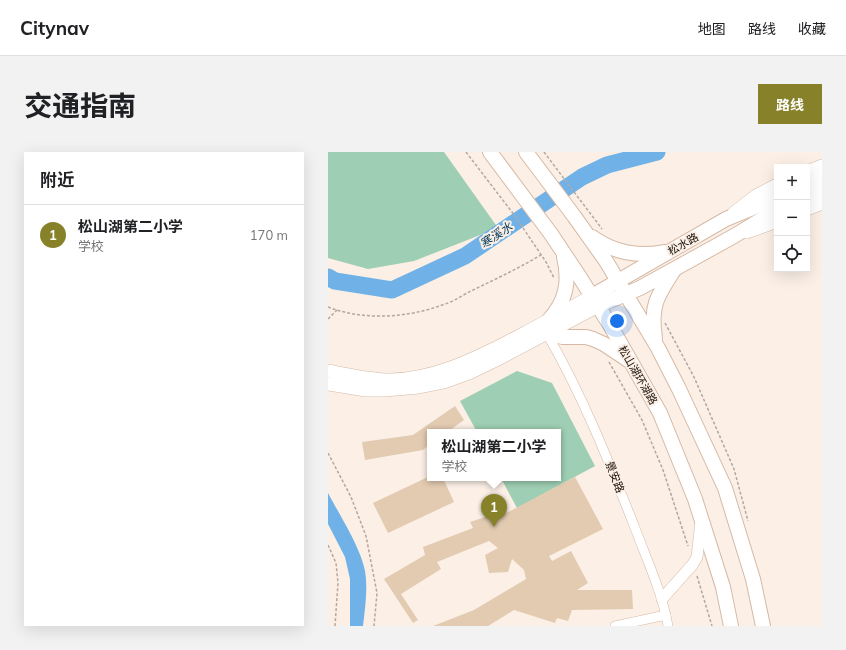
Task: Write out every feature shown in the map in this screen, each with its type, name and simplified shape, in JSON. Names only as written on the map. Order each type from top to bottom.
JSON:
[{"type":"main road","name":"松山湖环湖路","points":[[490,152],[560,247],[595,301],[660,413],[702,519],[723,587],[731,626]]},
{"type":"main road","points":[[526,152],[546,166],[574,216],[618,280],[658,348],[679,389],[725,488],[753,579],[763,626]]},
{"type":"main road","points":[[810,171],[822,166]]},
{"type":"main road","points":[[810,184],[822,179]]},
{"type":"main road","points":[[726,219],[756,196],[774,187]]},
{"type":"main road","points":[[810,196],[822,191]]},
{"type":"main road","name":"松水路","points":[[595,301],[618,280],[726,219],[774,199]]},
{"type":"main road","points":[[810,208],[822,203]]},
{"type":"main road","name":"松水路","points":[[595,301],[626,294],[675,269],[774,212]]},
{"type":"main road","points":[[734,236],[774,222]]},
{"type":"main road","points":[[584,230],[602,244],[622,252],[644,254],[672,250]]},
{"type":"main road","points":[[328,372],[368,379],[393,380],[433,373],[465,363],[548,327],[563,300],[566,289],[566,269],[560,247]]},
{"type":"main road","points":[[658,348],[654,329],[653,312],[661,290],[675,269]]},
{"type":"main road","points":[[328,384],[366,390],[385,390],[419,387],[444,382],[469,373],[595,301]]},
{"type":"main road","points":[[548,327],[563,337],[586,337],[593,339],[610,348],[630,362]]},
{"type":"street","name":"景安路","points":[[548,327],[607,457],[662,599],[668,626]]},
{"type":"street","points":[[662,599],[697,558],[702,519]]},
{"type":"street","points":[[615,626],[666,615]]},
{"type":"path","points":[[466,152],[535,246],[555,280]]},
{"type":"path","points":[[544,152],[546,166],[586,207],[603,230]]},
{"type":"path","points":[[328,307],[377,317],[415,313],[446,304],[513,272],[541,255]]},
{"type":"path","points":[[328,319],[337,310]]},
{"type":"path","points":[[606,358],[642,420],[663,470],[712,626]]},
{"type":"path","points":[[328,453],[351,497],[366,536],[377,593],[374,626]]},
{"type":"path","points":[[328,545],[336,563],[338,583],[335,626]]},
{"type":"green space","points":[[328,152],[444,152],[498,228],[414,261],[368,269],[328,258]]},
{"type":"green space","points":[[517,371],[552,383],[595,466],[517,508],[503,481],[561,481],[561,429],[475,429],[460,401]]},
{"type":"water","points":[[328,493],[363,562],[365,571],[366,598],[363,626],[350,626],[350,579],[345,557],[328,524]]},
{"type":"building","points":[[455,406],[464,420],[451,429],[427,429],[427,447],[423,450],[365,460],[362,442],[413,435]]},
{"type":"building","points":[[427,477],[427,481],[444,481],[454,502],[388,533],[373,503]]},
{"type":"building","points":[[575,477],[603,529],[549,556],[552,561],[571,551],[588,583],[577,590],[632,590],[633,609],[572,610],[568,621],[557,618],[555,623],[514,610],[488,626],[433,626],[474,610],[526,579],[524,570],[512,559],[508,572],[489,573],[485,555],[498,548],[489,541],[437,562],[441,569],[401,594],[418,620],[413,623],[384,579],[425,555],[423,547],[473,528],[470,522],[488,516],[493,520]]},
{"type":"waterway","name":"寒溪水","points":[[328,277],[335,281],[392,290],[465,256],[582,177],[607,165],[657,152]]},
{"type":"waterway","name":"寒溪水","points":[[328,286],[335,281]]},
{"type":"place","name":"松山湖第二小学","points":[[494,527]]}]
